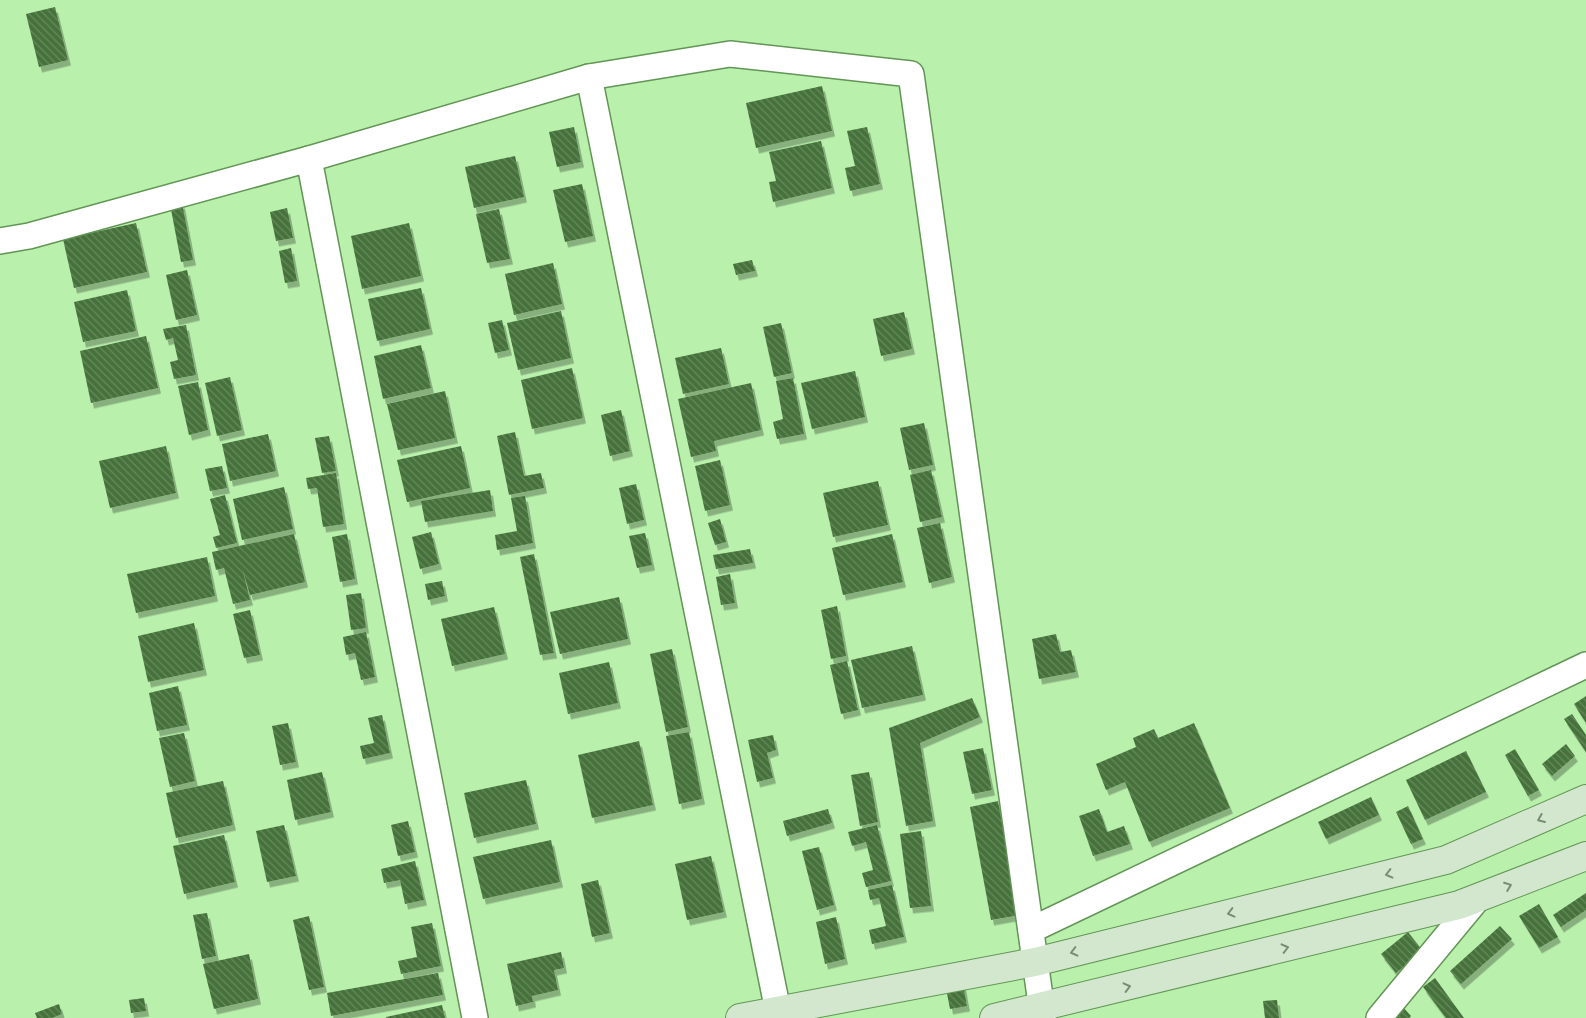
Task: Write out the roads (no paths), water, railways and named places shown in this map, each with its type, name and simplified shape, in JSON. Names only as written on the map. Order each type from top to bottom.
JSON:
[{"type":"street","points":[[0,241],[29,236],[309,159],[589,77],[730,54],[912,74],[1042,1013]]},
{"type":"street","points":[[589,77],[778,1011]]},
{"type":"street","points":[[309,159],[475,1018]]},
{"type":"street","points":[[1031,930],[1586,664]]},
{"type":"street","points":[[740,1018],[1035,962],[1446,860],[1586,799]]},
{"type":"street","points":[[994,1018],[1042,1013],[1459,906],[1586,856]]},
{"type":"street","points":[[1379,1018],[1479,898]]}]
